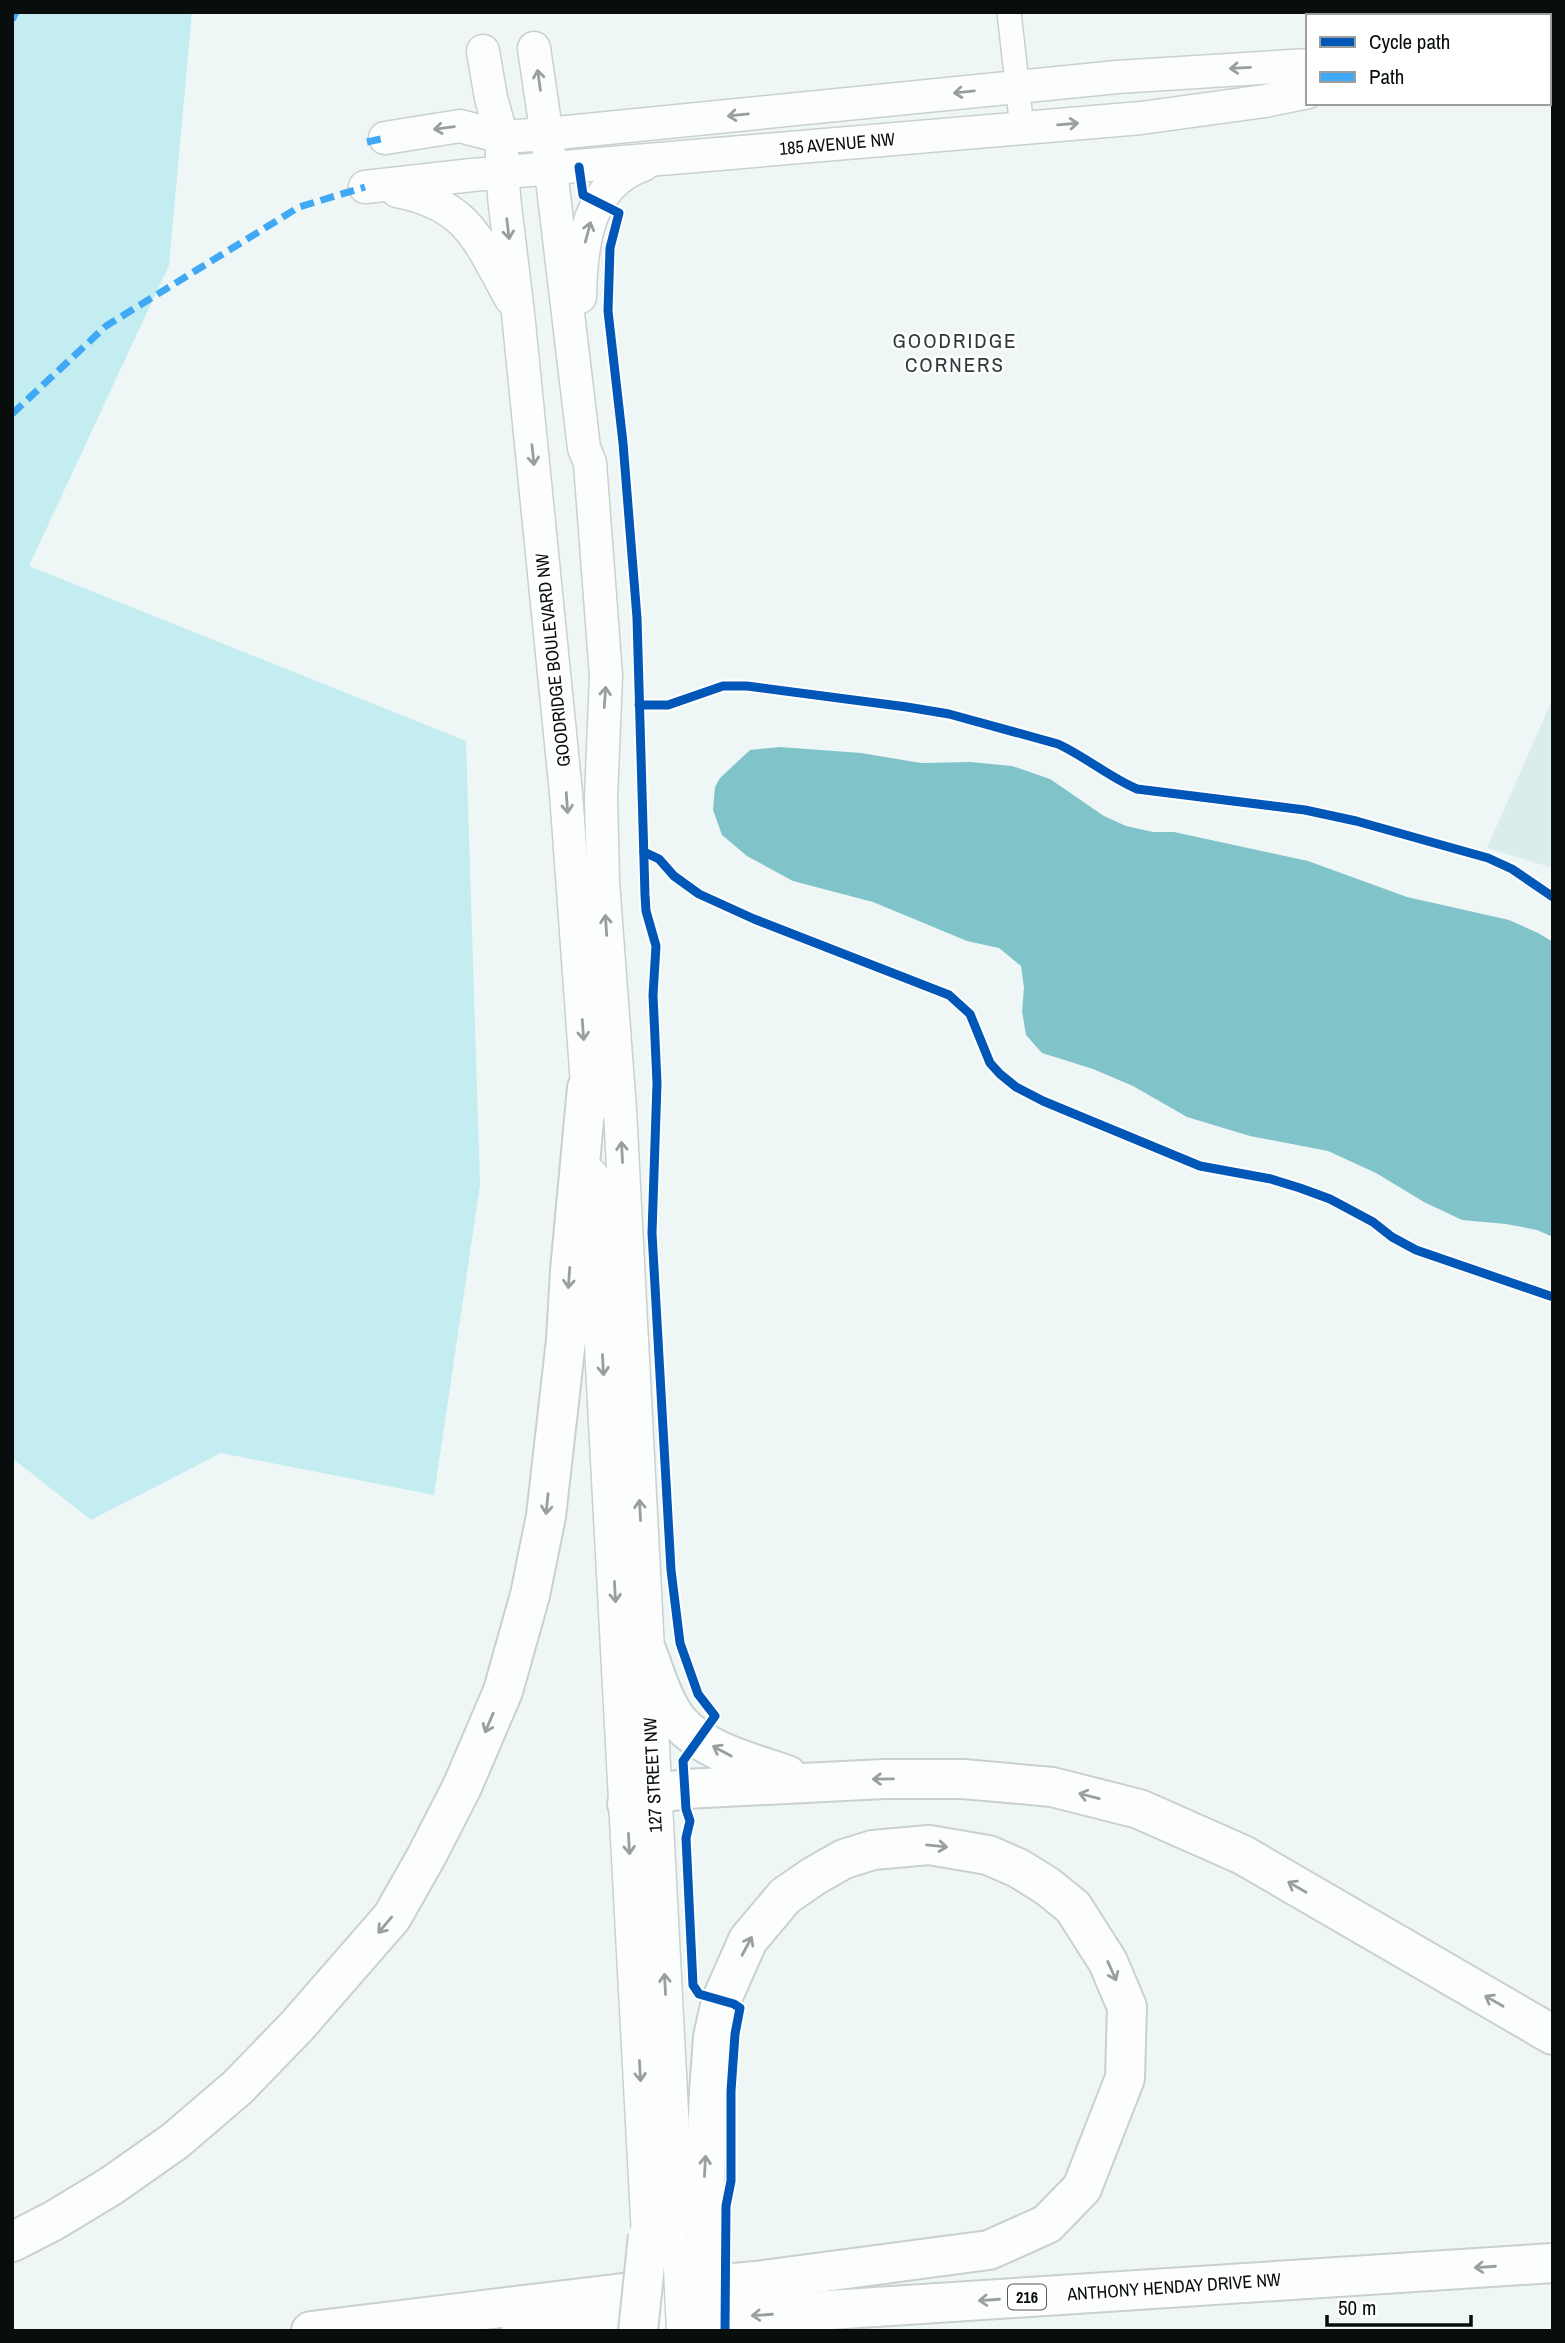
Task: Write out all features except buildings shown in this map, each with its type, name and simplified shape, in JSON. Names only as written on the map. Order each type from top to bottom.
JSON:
[{"type":"highway","points":[[12,2242],[111,2186],[175,2141],[238,2087],[392,1917],[462,1787],[503,1690],[530,1595],[546,1516],[566,1340],[587,1088]]},
{"type":"highway","points":[[647,1651],[663,1695],[679,1721],[694,1735],[724,1754],[809,1782]]},
{"type":"highway","points":[[640,1799],[685,1789],[809,1782],[950,1779],[1052,1787],[1139,1809],[1243,1855],[1553,2035]]},
{"type":"highway","points":[[311,2331],[623,2293],[756,2281],[989,2250],[1047,2224],[1082,2188],[1125,2078],[1127,2007],[1108,1962],[1073,1907],[1048,1886],[1018,1868],[988,1855],[929,1844],[873,1850],[844,1859],[814,1875],[785,1896],[748,1940],[721,2001],[713,2037],[704,2196],[678,2239],[638,2331]]},
{"type":"highway","points":[[678,2239],[706,2331]]},
{"type":"highway","name":"ANTHONY HENDAY DRIVE NW","points":[[501,2331],[1553,2263]]},
{"type":"main road","points":[[534,48],[547,134],[584,448],[590,463]]},
{"type":"main road","name":"GOODRIDGE BOULEVARD NW","points":[[484,51],[491,98],[502,137],[502,173],[519,313],[565,779],[598,1272]]},
{"type":"main road","points":[[385,138],[460,126],[502,137],[547,134],[1131,76],[1306,65]]},
{"type":"main road","name":"185 AVENUE NW","points":[[519,313],[482,248],[458,215],[423,196],[370,187],[1141,117],[1265,101],[1306,92]]},
{"type":"main road","points":[[590,463],[591,401],[580,300],[585,244],[597,202],[605,190],[629,170],[658,159]]},
{"type":"main road","name":"127 STREET NW","points":[[590,463],[606,676],[601,797],[603,882],[626,1220],[647,1651],[640,1799]]},
{"type":"main road","name":"127 STREET NW","points":[[598,1272],[678,2239],[683,2331]]},
{"type":"main road","name":"127 STREET NW","points":[[653,2331],[678,2239]]},
{"type":"street","points":[[1010,12],[1022,128]]},
{"type":"shaded area","points":[[12,12],[192,12],[169,265],[29,566],[466,741],[480,1185],[434,1495],[221,1453],[91,1520],[12,1458]]},
{"type":"shaded area","points":[[1553,698],[1553,868],[1487,848]]},
{"type":"shaded area","points":[[780,747],[861,753],[921,763],[970,762],[1012,766],[1050,779],[1104,816],[1126,826],[1153,832],[1174,832],[1308,861],[1407,897],[1509,920],[1553,942],[1553,1237],[1537,1230],[1506,1224],[1462,1220],[1424,1202],[1376,1173],[1328,1151],[1250,1136],[1187,1117],[1133,1086],[1093,1069],[1042,1053],[1026,1035],[1022,1011],[1024,988],[1021,966],[999,948],[967,941],[873,902],[793,881],[747,856],[722,835],[713,810],[715,787],[720,778],[750,750]]},
{"type":"marked path","points":[[12,20],[16,12]]},
{"type":"marked path","points":[[367,142],[385,138]]},
{"type":"marked path","points":[[12,414],[106,326],[299,207],[365,187]]},
{"type":"cycle path","points":[[579,167],[583,195],[619,213],[610,248],[608,311],[623,443],[637,618],[646,911],[656,946],[653,995],[657,1083],[652,1233],[671,1570],[680,1643],[698,1694],[715,1716],[683,1761],[686,1809],[690,1821],[686,1838],[693,1985],[699,1994],[740,2008],[735,2034],[731,2091],[731,2181],[726,2206],[725,2331]]},
{"type":"cycle path","points":[[639,705],[668,705],[723,686],[747,686],[949,714],[1058,744],[1137,789],[1305,810],[1356,821],[1488,858],[1512,869],[1553,897]]},
{"type":"cycle path","points":[[644,852],[659,859],[674,876],[699,894],[754,919],[949,995],[970,1014],[990,1063],[1016,1087],[1043,1101],[1200,1166],[1271,1179],[1330,1199],[1373,1222],[1392,1237],[1416,1250],[1553,1297]]},
{"type":"district","name":"GOODRIDGE CORNERS","points":[[955,353]]}]
